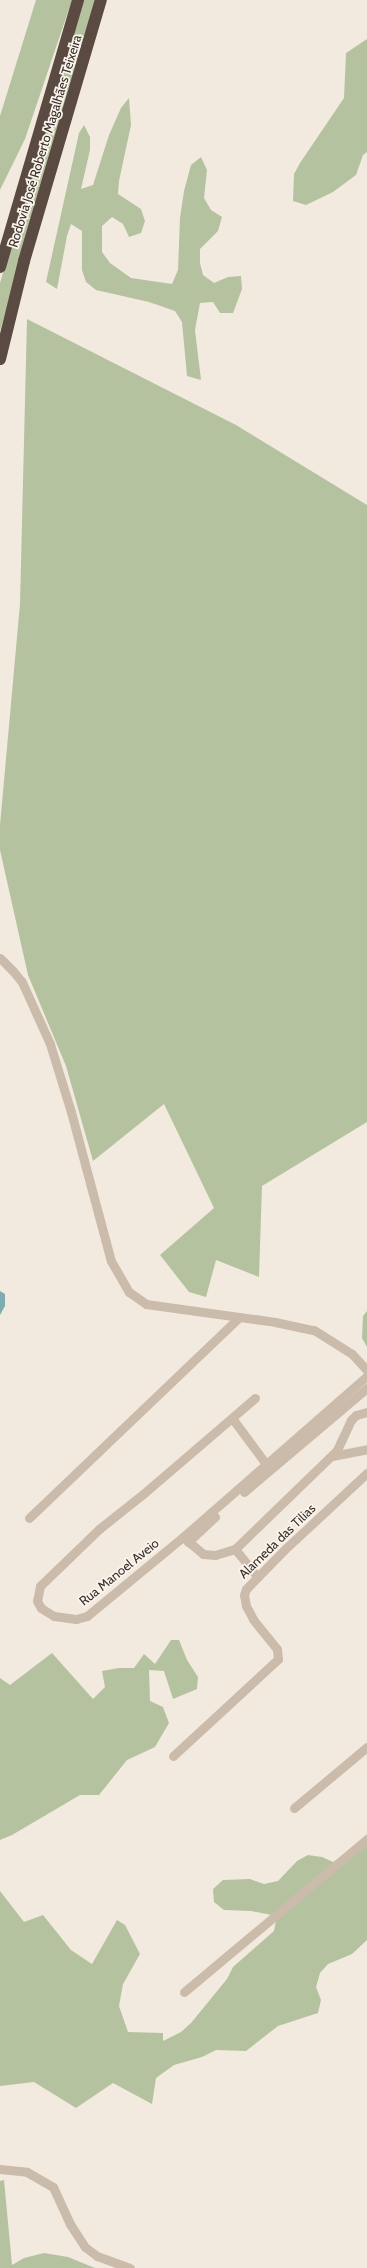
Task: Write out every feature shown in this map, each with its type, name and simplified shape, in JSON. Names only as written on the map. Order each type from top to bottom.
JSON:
[{"type":"highway","name":"Rodovia José Roberto Magalhães Teixeira","points":[[0,267],[78,0]]},
{"type":"highway","name":"Rodovia José Roberto Magalhães Teixeira","points":[[0,358],[24,261],[102,0]]},
{"type":"street","points":[[0,958],[13,970],[22,982],[50,1044],[71,1112],[111,1261],[129,1292],[146,1304],[298,1325],[314,1330],[352,1354],[367,1370]]},
{"type":"street","points":[[28,1518],[239,1316]]},
{"type":"street","name":"Rua Manoel Aveio","points":[[255,1398],[143,1494],[99,1529],[40,1586],[37,1600],[41,1608],[54,1616],[76,1619],[87,1616],[186,1539],[266,1464],[367,1376]]},
{"type":"street","points":[[367,1388],[186,1539],[203,1554],[215,1555],[235,1549],[332,1456],[343,1442],[351,1420],[367,1412]]},
{"type":"street","points":[[232,1418],[266,1464]]},
{"type":"street","points":[[332,1456],[367,1449]]},
{"type":"street","name":"Alameda das Tilias","points":[[172,1756],[278,1659],[277,1649],[254,1619],[244,1600],[245,1591],[284,1550],[367,1473]]},
{"type":"street","points":[[235,1549],[258,1577]]},
{"type":"street","points":[[294,1808],[367,1747]]},
{"type":"street","points":[[184,1992],[367,1839]]},
{"type":"street","points":[[0,2170],[27,2172],[53,2187],[70,2224],[85,2247],[97,2256],[106,2268]]},
{"type":"street","points":[[97,2256],[130,2268]]},
{"type":"green space","points":[[36,0],[72,0],[25,139],[0,190],[0,116]]},
{"type":"green space","points":[[83,0],[96,0],[0,331],[0,283]]},
{"type":"green space","points":[[367,39],[367,152],[363,155],[356,175],[333,192],[306,205],[293,201],[294,174],[344,98],[346,53]]},
{"type":"green space","points":[[129,98],[131,125],[119,181],[118,194],[141,209],[145,221],[141,233],[129,237],[123,224],[112,217],[102,226],[102,252],[110,263],[131,278],[172,284],[178,270],[180,218],[184,191],[191,165],[201,157],[207,170],[204,198],[211,210],[222,217],[218,231],[200,249],[200,263],[203,275],[214,283],[228,277],[241,276],[242,289],[233,313],[220,313],[213,302],[200,303],[195,330],[201,380],[187,376],[182,322],[175,311],[149,302],[96,290],[86,282],[82,270],[82,231],[71,224],[67,236],[57,289],[46,282],[79,133],[84,125],[90,137],[90,150],[81,189],[93,185],[109,135],[121,108]]},
{"type":"green space","points":[[27,319],[236,425],[367,505],[367,1122],[262,1186],[259,1277],[216,1260],[206,1297],[189,1292],[160,1255],[214,1208],[164,1104],[93,1161],[66,1066],[28,975],[0,850],[0,825],[20,604]]},
{"type":"green space","points":[[367,1311],[367,1347],[362,1338],[363,1316]]},
{"type":"green space","points":[[171,1640],[179,1640],[187,1660],[198,1677],[197,1689],[173,1699],[164,1671],[149,1670],[150,1701],[163,1707],[169,1723],[155,1747],[127,1760],[99,1795],[80,1795],[12,1835],[0,1840],[0,1678],[10,1685],[52,1653],[93,1699],[105,1687],[102,1671],[119,1668],[134,1668],[144,1654],[155,1664]]},
{"type":"green space","points":[[367,1845],[367,1940],[352,1954],[328,1964],[320,1973],[316,1987],[321,2000],[318,2013],[278,2026],[246,2051],[216,2050],[202,2057],[174,2065],[156,2078],[152,2104],[113,2083],[76,2108],[34,2082],[0,2086],[0,1891],[24,1922],[43,1915],[71,1950],[92,1964],[117,1920],[125,1925],[140,1954],[123,1984],[119,2006],[128,2032],[163,2033],[163,2041],[181,2032],[191,2023],[227,1979],[233,1967],[274,1931],[277,1916],[251,1911],[224,1910],[214,1902],[213,1889],[223,1880],[250,1879],[264,1884],[278,1881],[297,1861],[308,1855],[322,1857],[333,1862],[358,1847]]},
{"type":"green space","points":[[4,2180],[12,2265],[24,2258],[44,2253],[68,2257],[95,2268],[0,2268],[0,2181]]},
{"type":"water","points":[[0,1291],[5,1294],[5,1306],[0,1315]]}]
